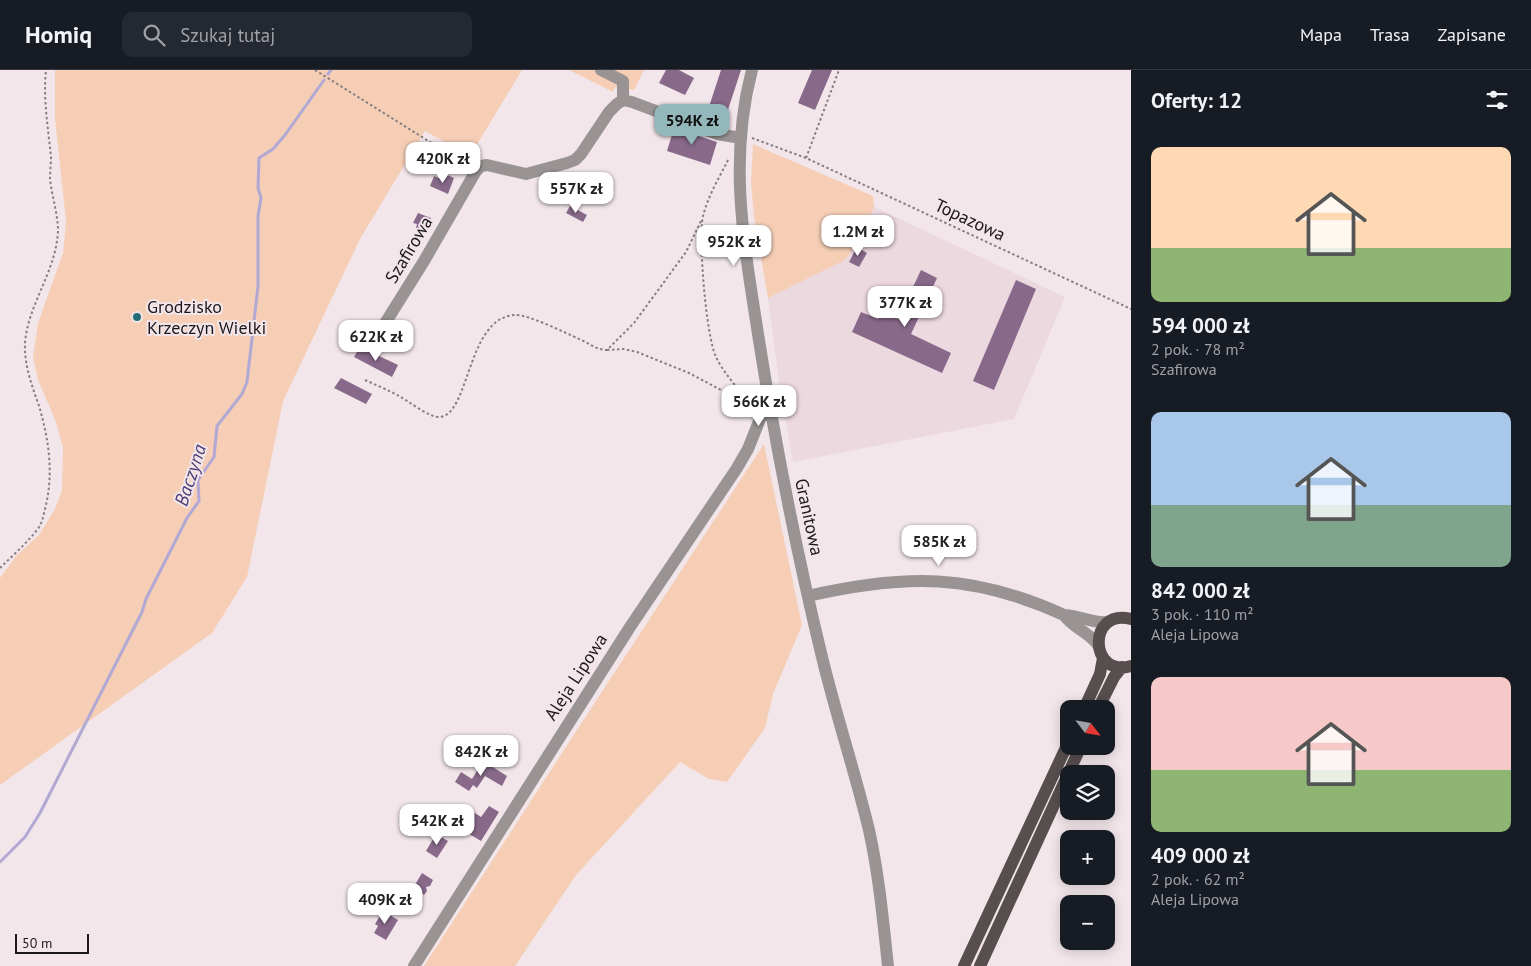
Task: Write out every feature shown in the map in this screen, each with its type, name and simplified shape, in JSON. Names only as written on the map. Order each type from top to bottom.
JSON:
[{"type":"main road","points":[[1126,666],[1108,663],[1103,658],[1098,645],[1098,636],[1108,622],[1127,618],[1131,605]]},
{"type":"main road","points":[[1088,700],[1100,674],[1103,658]]},
{"type":"main road","points":[[1102,700],[1114,677],[1126,666]]},
{"type":"main road","points":[[964,966],[1062,755]]},
{"type":"main road","points":[[980,966],[1077,755]]},
{"type":"street","points":[[601,70],[626,75],[623,100]]},
{"type":"street","name":"Granitowa","points":[[752,70],[744,107],[741,138],[739,176],[741,215],[770,408],[808,596],[826,674],[870,838],[880,897],[888,966]]},
{"type":"street","points":[[481,166],[486,165],[526,174],[575,160],[609,112],[623,100],[717,134],[741,138]]},
{"type":"street","name":"Szafirowa","points":[[384,325],[476,171],[481,166]]},
{"type":"street","name":"Aleja Lipowa","points":[[414,966],[614,651],[737,468],[748,449],[760,419],[770,408]]},
{"type":"street","points":[[808,596],[882,582],[931,580],[992,589],[1025,599],[1064,615],[1097,622],[1108,622]]},
{"type":"street","points":[[1064,615],[1098,645]]},
{"type":"path","points":[[0,568],[37,530],[42,521],[49,493],[50,454],[43,420],[27,368],[25,344],[30,317],[50,270],[56,250],[58,231],[50,179],[51,159],[44,87],[46,70]]},
{"type":"path","points":[[315,70],[438,147],[481,166]]},
{"type":"path","points":[[806,158],[839,70]]},
{"type":"path","points":[[607,350],[634,322],[686,252],[702,218],[707,201],[741,138]]},
{"type":"path","name":"Topazowa","points":[[741,138],[752,138],[806,158],[1131,309]]},
{"type":"path","points":[[702,218],[701,245],[710,342],[716,358],[747,401]]},
{"type":"path","points":[[365,380],[399,396],[432,416],[440,417],[449,413],[456,403],[481,340],[501,318],[515,315],[526,317],[599,350],[624,349],[637,352],[689,373],[736,398],[770,408]]},
{"type":"shaded area","points":[[55,70],[522,70],[470,156],[425,131],[360,239],[283,401],[247,577],[212,633],[0,785],[0,578],[16,556],[39,535],[55,509],[62,490],[63,448],[56,422],[38,380],[33,357],[38,323],[63,253],[66,221],[55,119]]},
{"type":"shaded area","points":[[569,70],[644,70],[634,90],[615,87],[613,92]]},
{"type":"shaded area","points":[[753,144],[873,196],[874,207],[861,237],[845,260],[768,298],[754,217],[751,182]]},
{"type":"shaded area","points":[[874,207],[1065,297],[1014,419],[793,462],[778,375],[768,298],[845,260],[861,237]]},
{"type":"shaded area","points":[[764,444],[802,625],[773,694],[765,728],[727,782],[709,779],[680,762],[576,875],[515,966],[424,966],[573,736]]},
{"type":"building","points":[[666,70],[679,70],[694,78],[685,95],[659,83]]},
{"type":"building","points":[[721,70],[741,70],[723,125],[705,119]]},
{"type":"building","points":[[812,70],[832,70],[815,110],[798,103]]},
{"type":"building","points":[[674,128],[717,142],[710,165],[667,151]]},
{"type":"building","points":[[445,174],[454,178],[448,194],[430,186],[434,176],[443,180]]},
{"type":"building","points":[[551,176],[568,184],[571,180],[582,185],[574,202],[550,190],[549,193],[540,189],[546,177]]},
{"type":"building","points":[[594,180],[609,188],[604,196],[590,188]]},
{"type":"building","points":[[570,206],[587,215],[583,222],[566,213]]},
{"type":"building","points":[[418,213],[431,218],[424,232],[416,228],[417,224],[413,223]]},
{"type":"building","points":[[857,247],[867,253],[859,267],[849,262]]},
{"type":"building","points":[[921,270],[937,278],[911,334],[951,353],[942,373],[852,332],[861,312],[878,319],[882,311],[898,319]]},
{"type":"building","points":[[1016,280],[1036,289],[994,390],[973,381]]},
{"type":"building","points":[[360,347],[398,365],[392,377],[354,357]]},
{"type":"building","points":[[341,378],[372,394],[366,404],[334,388]]},
{"type":"building","points":[[483,761],[507,776],[502,786],[485,776],[477,788],[473,785],[469,791],[455,782],[461,772],[472,779]]},
{"type":"building","points":[[461,804],[481,817],[489,806],[499,812],[481,841],[444,819],[452,806],[457,809]]},
{"type":"building","points":[[436,834],[448,841],[437,858],[426,851]]},
{"type":"building","points":[[422,873],[433,880],[430,886],[426,887],[427,891],[424,895],[413,888]]},
{"type":"building","points":[[383,911],[398,920],[386,940],[374,933],[378,926],[375,924]]},
{"type":"waterway","name":"Baczyna","points":[[328,74],[331,70]]},
{"type":"waterway","name":"Baczyna","points":[[0,862],[25,837],[40,813],[142,612],[146,599],[187,518],[199,501],[198,480],[214,457],[217,426],[242,394],[247,382],[258,286],[258,216],[261,198],[258,188],[259,158],[273,149],[285,135],[324,80]]},
{"type":"place","name":"Grodzisko Krzeczyn Wielki","points":[[137,317]]}]
